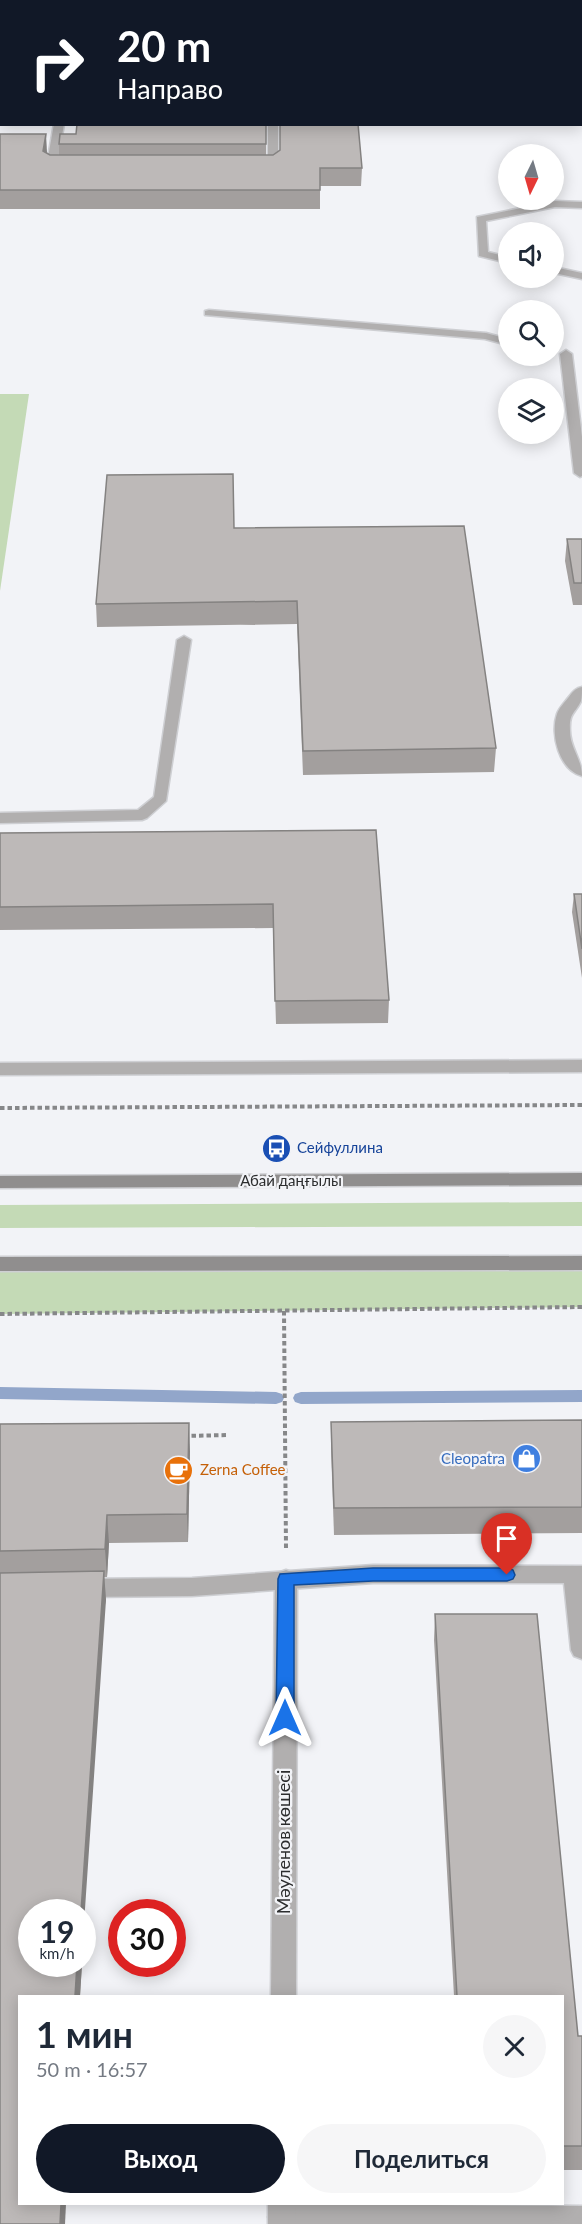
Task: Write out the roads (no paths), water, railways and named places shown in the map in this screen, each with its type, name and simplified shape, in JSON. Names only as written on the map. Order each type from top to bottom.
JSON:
[{"type":"main road","name":"Абай даңғылы","points":[[0,1182],[582,1179]]},
{"type":"main road","points":[[0,1264],[582,1263]]},
{"type":"street","points":[[59,126],[51,168],[74,168]]},
{"type":"street","points":[[249,168],[273,168],[273,126]]},
{"type":"street","points":[[498,258],[483,254],[482,219],[555,204],[582,205]]},
{"type":"street","points":[[564,272],[582,276]]},
{"type":"street","points":[[209,313],[486,336],[498,339]]},
{"type":"street","points":[[564,352],[582,354]]},
{"type":"street","points":[[562,366],[580,473]]},
{"type":"street","points":[[0,818],[142,815],[161,798],[184,640]]},
{"type":"street","points":[[582,692],[564,713],[564,747],[572,764],[582,771]]},
{"type":"street","points":[[0,1069],[582,1066]]},
{"type":"street","points":[[57,1589],[192,1587],[373,1574],[578,1575],[582,1650]]},
{"type":"street","name":"Мәуленов көшесі","points":[[283,1995],[286,1579]]},
{"type":"street","points":[[282,2215],[582,2219]]},
{"type":"waterway","points":[[0,1393],[276,1398]]},
{"type":"waterway","points":[[301,1398],[582,1396]]},
{"type":"place","name":"Сейфуллина","points":[[276,1148]]},
{"type":"place","name":"Cleopatra","points":[[526,1459]]},
{"type":"place","name":"Zerna Coffee","points":[[179,1470]]}]
